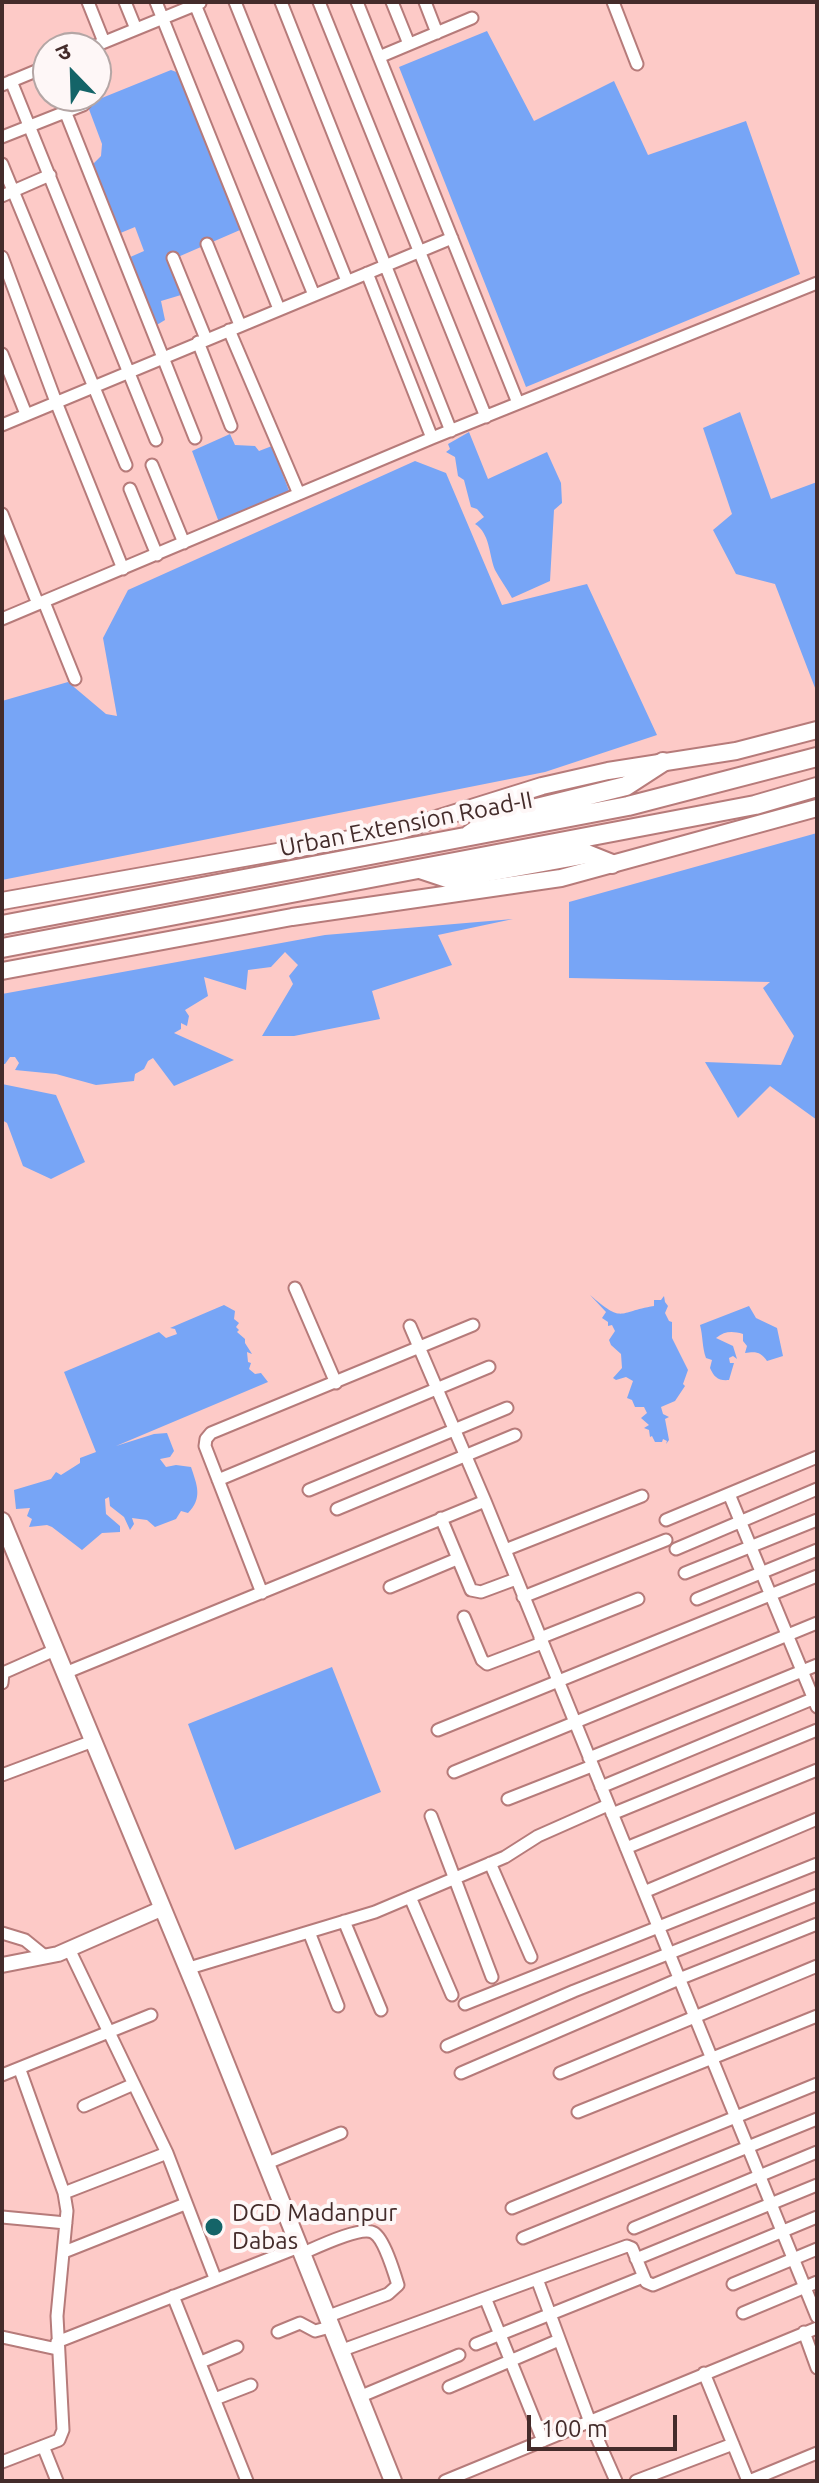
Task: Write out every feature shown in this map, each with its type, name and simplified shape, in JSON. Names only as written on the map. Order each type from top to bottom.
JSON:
[{"type":"highway","name":"Urban Extension Road-II","points":[[2,925],[628,806],[817,757]]},
{"type":"highway","points":[[464,839],[492,819],[626,786],[663,762]]},
{"type":"highway","name":"Urban Extension Road-II","points":[[2,948],[755,805],[817,787]]},
{"type":"highway","points":[[417,868],[450,879],[587,854],[612,864]]},
{"type":"main road","points":[[2,901],[401,830],[542,786],[736,751],[817,730]]},
{"type":"main road","points":[[2,971],[292,917],[561,878],[817,808]]},
{"type":"main road","points":[[2,1521],[163,1908],[393,2481]]},
{"type":"street","points":[[88,2],[100,32]]},
{"type":"street","points":[[125,2],[136,29]]},
{"type":"street","points":[[156,2],[279,309]]},
{"type":"street","points":[[235,2],[347,281]]},
{"type":"street","points":[[281,2],[451,431]]},
{"type":"street","points":[[319,2],[486,417]]},
{"type":"street","points":[[357,2],[518,403]]},
{"type":"street","points":[[392,2],[409,44]]},
{"type":"street","points":[[425,2],[437,33]]},
{"type":"street","points":[[613,2],[637,64]]},
{"type":"street","points":[[112,39],[197,3],[314,295]]},
{"type":"street","points":[[379,57],[472,18]]},
{"type":"street","points":[[32,73],[7,83],[30,126],[156,440]]},
{"type":"street","points":[[2,137],[65,112],[195,438]]},
{"type":"street","points":[[2,164],[7,193],[95,386],[126,465]]},
{"type":"street","points":[[7,193],[50,175]]},
{"type":"street","points":[[2,425],[452,238]]},
{"type":"street","points":[[207,244],[234,327],[299,494]]},
{"type":"street","points":[[2,257],[123,569]]},
{"type":"street","points":[[173,258],[231,426]]},
{"type":"street","points":[[367,273],[432,438]]},
{"type":"street","points":[[3,617],[432,438],[817,283]]},
{"type":"street","points":[[2,354],[26,414]]},
{"type":"street","points":[[152,465],[184,543]]},
{"type":"street","points":[[130,489],[157,555]]},
{"type":"street","points":[[2,514],[75,679]]},
{"type":"street","points":[[295,1288],[336,1383]]},
{"type":"street","points":[[262,1593],[205,1446],[206,1439],[211,1433],[473,1325]]},
{"type":"street","points":[[410,1326],[485,1501],[817,2317]]},
{"type":"street","points":[[218,1480],[489,1367]]},
{"type":"street","points":[[309,1490],[507,1408]]},
{"type":"street","points":[[337,1509],[515,1435]]},
{"type":"street","points":[[666,1520],[817,1457]]},
{"type":"street","points":[[676,1549],[817,1489]]},
{"type":"street","points":[[601,1787],[816,1701],[729,1494]]},
{"type":"street","points":[[505,1550],[642,1496]]},
{"type":"street","points":[[65,1673],[485,1501]]},
{"type":"street","points":[[441,1518],[468,1586],[476,1592],[516,1579]]},
{"type":"street","points":[[685,1573],[817,1520]]},
{"type":"street","points":[[523,1597],[666,1540]]},
{"type":"street","points":[[697,1599],[817,1550]]},
{"type":"street","points":[[390,1587],[457,1559]]},
{"type":"street","points":[[438,1730],[817,1576]]},
{"type":"street","points":[[464,1617],[482,1660],[487,1664],[638,1599]]},
{"type":"street","points":[[454,1772],[817,1623]]},
{"type":"street","points":[[2,1683],[2,1673],[55,1650]]},
{"type":"street","points":[[508,1799],[817,1665]]},
{"type":"street","points":[[186,1969],[344,1921],[410,1897],[514,1853],[538,1836],[817,1730]]},
{"type":"street","points":[[2,1775],[93,1741]]},
{"type":"street","points":[[626,1848],[817,1770]]},
{"type":"street","points":[[431,1816],[492,1977]]},
{"type":"street","points":[[644,1892],[817,1819]]},
{"type":"street","points":[[490,1863],[531,1957]]},
{"type":"street","points":[[465,2004],[817,1864]]},
{"type":"street","points":[[447,2046],[817,1895]]},
{"type":"street","points":[[410,1897],[452,1995]]},
{"type":"street","points":[[2,1965],[46,1957],[69,1949],[163,1908]]},
{"type":"street","points":[[344,1921],[381,2010]]},
{"type":"street","points":[[461,2073],[679,1979],[817,1924]]},
{"type":"street","points":[[309,1932],[338,2006]]},
{"type":"street","points":[[2,1933],[25,1940],[46,1957]]},
{"type":"street","points":[[69,1949],[167,2153],[215,2278]]},
{"type":"street","points":[[560,2073],[817,1966]]},
{"type":"street","points":[[2,2075],[151,2015]]},
{"type":"street","points":[[578,2112],[711,2058],[815,2021]]},
{"type":"street","points":[[2,2462],[59,2440],[63,2430],[57,2316],[66,2223],[64,2193],[20,2070]]},
{"type":"street","points":[[84,2106],[134,2084]]},
{"type":"street","points":[[512,2208],[817,2084]]},
{"type":"street","points":[[523,2238],[817,2119]]},
{"type":"street","points":[[265,2164],[341,2133]]},
{"type":"street","points":[[634,2228],[817,2152]]},
{"type":"street","points":[[64,2193],[167,2153]]},
{"type":"street","points":[[636,2259],[817,2185]]},
{"type":"street","points":[[64,2252],[185,2204]]},
{"type":"street","points":[[2,2217],[66,2223]]},
{"type":"street","points":[[340,2351],[627,2246],[648,2285],[657,2284],[817,2217]]},
{"type":"street","points":[[2,2337],[57,2346],[215,2278],[359,2231],[375,2233],[384,2247],[398,2285],[388,2294],[315,2331],[300,2323],[278,2332]]},
{"type":"street","points":[[733,2284],[817,2249]]},
{"type":"street","points":[[476,2344],[643,2277]]},
{"type":"street","points":[[537,2279],[590,2422],[616,2481]]},
{"type":"street","points":[[743,2313],[817,2282]]},
{"type":"street","points":[[173,2296],[247,2481]]},
{"type":"street","points":[[486,2300],[543,2441]]},
{"type":"street","points":[[445,2481],[817,2328]]},
{"type":"street","points":[[804,2332],[817,2368]]},
{"type":"street","points":[[449,2387],[559,2340]]},
{"type":"street","points":[[201,2362],[237,2347]]},
{"type":"street","points":[[359,2397],[459,2355]]},
{"type":"street","points":[[704,2373],[748,2481],[817,2453]]},
{"type":"street","points":[[215,2399],[251,2385]]},
{"type":"street","points":[[636,2481],[733,2444]]},
{"type":"street","points":[[43,2446],[57,2481]]},
{"type":"water","points":[[487,31],[534,121],[614,81],[648,155],[746,121],[800,274],[526,387],[399,67]]},
{"type":"water","points":[[171,70],[179,73],[240,230],[171,260],[181,295],[161,301],[165,320],[155,326],[128,258],[144,251],[135,227],[118,234],[91,166],[101,156],[102,144],[90,112],[112,112],[112,94]]},
{"type":"water","points":[[740,412],[771,499],[817,482],[817,693],[775,584],[736,574],[713,530],[732,514],[703,428]]},
{"type":"water","points":[[469,432],[488,479],[547,452],[561,483],[562,503],[554,510],[550,581],[512,598],[495,570],[484,533],[475,524],[484,517],[471,507],[464,480],[458,476],[455,457],[446,452],[450,449],[448,444]]},
{"type":"water","points":[[230,434],[235,445],[255,446],[259,451],[272,446],[291,496],[220,525],[192,451]]},
{"type":"water","points":[[415,461],[446,473],[502,605],[587,584],[657,735],[545,772],[2,880],[2,701],[68,682],[106,714],[117,716],[103,638],[128,590]]},
{"type":"water","points":[[817,833],[817,1120],[770,1086],[738,1118],[705,1062],[781,1065],[794,1036],[763,988],[770,982],[569,978],[569,902]]},
{"type":"water","points":[[513,919],[438,935],[452,965],[372,991],[380,1019],[294,1036],[262,1036],[293,984],[289,976],[298,965],[285,952],[271,967],[248,970],[246,990],[204,977],[208,996],[185,1010],[189,1016],[187,1026],[181,1023],[181,1029],[174,1033],[234,1060],[174,1086],[153,1058],[135,1074],[134,1081],[96,1085],[56,1074],[15,1070],[19,1063],[15,1057],[2,1064],[2,994],[325,935]]},
{"type":"water","points":[[2,1084],[56,1095],[85,1162],[51,1179],[23,1166],[7,1123],[2,1120]]},
{"type":"water","points":[[590,1295],[609,1310],[621,1314],[654,1306],[654,1300],[661,1300],[664,1296],[668,1306],[665,1313],[672,1322],[672,1338],[688,1370],[685,1386],[675,1401],[661,1407],[663,1414],[669,1417],[665,1419],[669,1440],[666,1444],[667,1441],[663,1439],[662,1442],[655,1442],[650,1437],[649,1430],[644,1428],[649,1425],[641,1418],[647,1413],[644,1407],[635,1407],[632,1400],[627,1398],[633,1381],[626,1377],[613,1378],[622,1368],[621,1354],[609,1340],[615,1331],[602,1318],[606,1312]]},
{"type":"water","points":[[224,1305],[235,1311],[234,1319],[239,1323],[237,1332],[245,1339],[252,1354],[247,1352],[248,1362],[251,1363],[249,1369],[255,1374],[261,1373],[268,1382],[116,1446],[167,1433],[174,1451],[170,1457],[160,1459],[166,1467],[191,1467],[195,1480],[196,1502],[188,1513],[181,1511],[176,1519],[155,1527],[147,1520],[132,1518],[134,1524],[130,1530],[124,1517],[110,1506],[109,1497],[105,1499],[106,1514],[120,1526],[120,1532],[102,1533],[82,1550],[52,1527],[29,1527],[32,1519],[27,1516],[30,1508],[16,1509],[14,1490],[51,1479],[56,1472],[61,1475],[80,1463],[80,1458],[96,1452],[64,1372],[159,1332],[166,1338],[177,1334],[175,1329],[170,1328]]},
{"type":"water","points":[[749,1306],[756,1318],[777,1328],[783,1356],[767,1361],[758,1353],[745,1353],[747,1346],[743,1334],[726,1333],[716,1338],[733,1346],[737,1359],[733,1356],[729,1358],[730,1363],[734,1363],[729,1380],[719,1379],[710,1368],[712,1360],[706,1358],[700,1325]]},
{"type":"water","points":[[332,1667],[381,1792],[235,1850],[188,1724]]},
{"type":"place","name":"DGD Madanpur Dabas","points":[[214,2227]]}]
